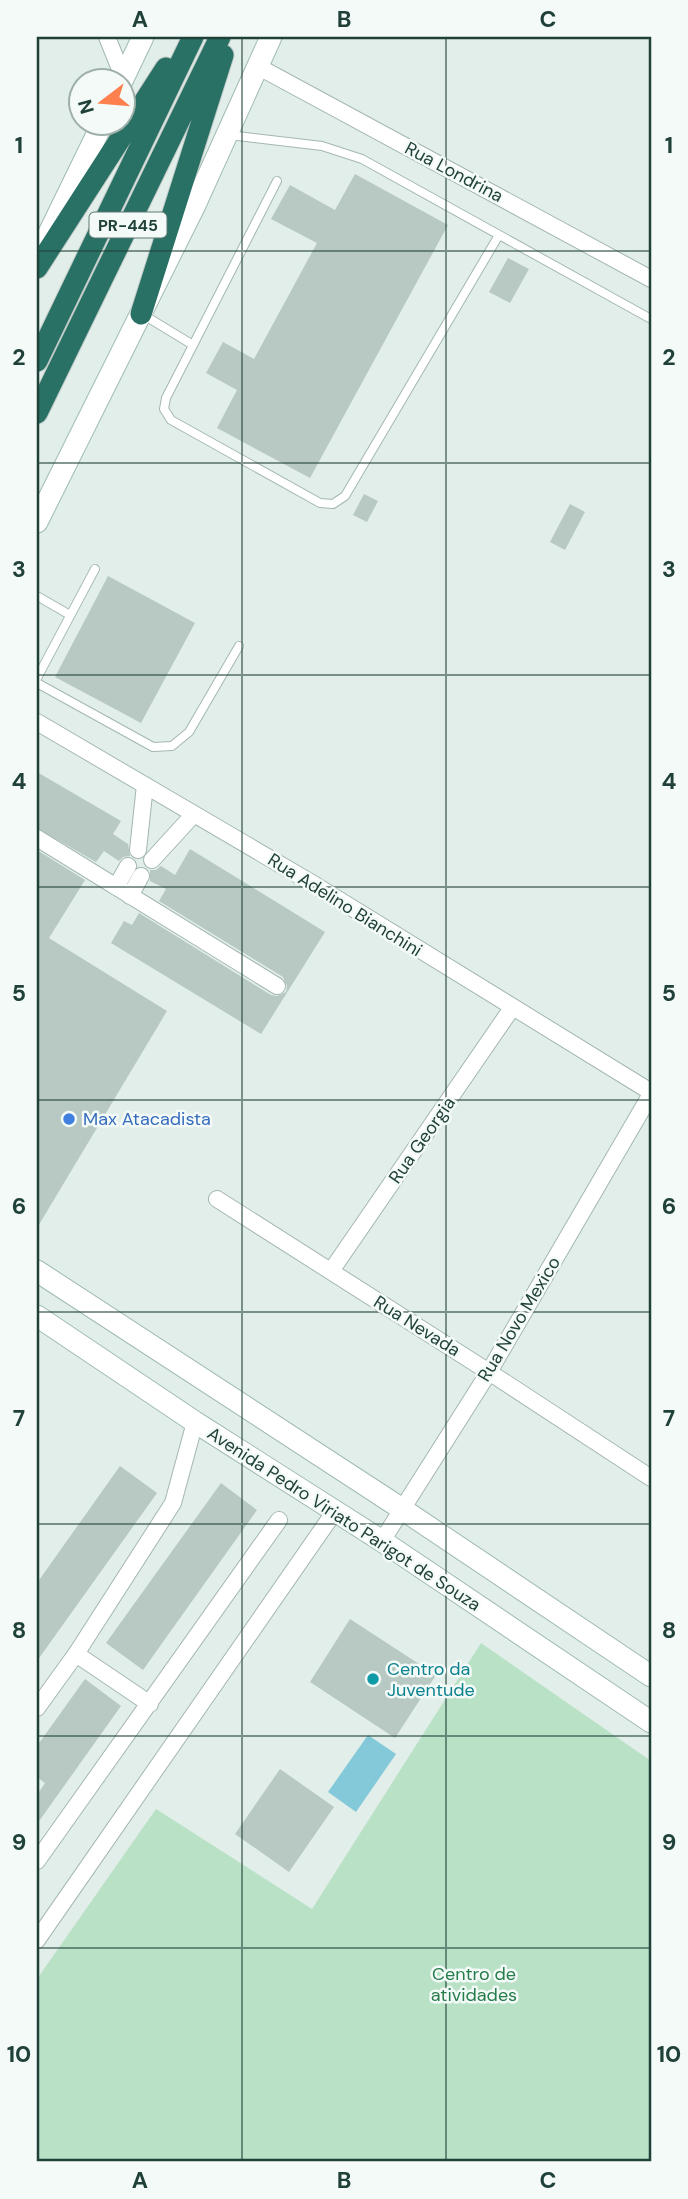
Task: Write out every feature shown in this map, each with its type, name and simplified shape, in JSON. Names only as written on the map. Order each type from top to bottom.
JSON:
[{"type":"highway","points":[[37,268],[186,37]]},
{"type":"highway","name":"PR-445","points":[[37,361],[193,37]]},
{"type":"highway","name":"PR-445","points":[[37,413],[220,37]]},
{"type":"highway","points":[[141,314],[228,37]]},
{"type":"street","points":[[107,37],[118,66]]},
{"type":"street","points":[[130,66],[143,37]]},
{"type":"street","points":[[37,522],[195,205],[271,37]]},
{"type":"street","name":"Rua Londrina","points":[[257,66],[651,279]]},
{"type":"street","points":[[37,258],[96,136]]},
{"type":"street","name":"Rua Adelino Bianchini","points":[[37,722],[310,882],[651,1093]]},
{"type":"street","points":[[138,850],[145,785]]},
{"type":"street","points":[[152,860],[194,814]]},
{"type":"street","points":[[37,838],[277,986]]},
{"type":"street","points":[[116,887],[135,871],[130,896]]},
{"type":"street","name":"Rua Georgia","points":[[331,1271],[512,1008]]},
{"type":"street","name":"Rua Novo Mexico","points":[[382,1541],[489,1372],[651,1093]]},
{"type":"street","name":"Rua Nevada","points":[[217,1199],[651,1478]]},
{"type":"street","points":[[37,1271],[402,1509],[651,1676]]},
{"type":"street","name":"Avenida Pedro Viriato Parigot de Souza","points":[[37,1316],[195,1422],[382,1541],[651,1722]]},
{"type":"street","points":[[37,1708],[76,1654],[173,1503],[195,1422]]},
{"type":"street","points":[[37,1940],[335,1511]]},
{"type":"street","points":[[37,1861],[279,1520]]},
{"type":"street","points":[[76,1654],[149,1704]]},
{"type":"lane","points":[[227,134],[321,146],[362,159],[651,319]]},
{"type":"lane","points":[[277,181],[166,398],[164,409],[171,420],[320,503],[333,504],[345,496],[499,235]]},
{"type":"lane","points":[[141,314],[193,345]]},
{"type":"lane","points":[[94,569],[37,680],[152,747],[172,746],[189,733],[239,646]]},
{"type":"lane","points":[[37,596],[70,615]]},
{"type":"green space","name":"Centro de atividades","points":[[481,1643],[651,1761],[651,2162],[37,2162],[37,1979],[156,1809],[312,1909]]},
{"type":"water","points":[[368,1735],[396,1754],[356,1812],[328,1792]]},
{"type":"building","points":[[355,174],[448,225],[310,478],[217,428],[237,390],[206,373],[223,342],[254,359],[317,243],[271,219],[290,185],[335,210]]},
{"type":"building","points":[[508,258],[529,269],[510,303],[489,292]]},
{"type":"building","points":[[364,494],[378,501],[367,522],[353,515]]},
{"type":"building","points":[[570,504],[585,512],[565,550],[550,542]]},
{"type":"building","points":[[108,576],[195,623],[141,723],[55,677]]},
{"type":"building","points":[[37,772],[121,821],[113,834],[128,844],[130,856],[119,861],[104,851],[96,862],[37,828]]},
{"type":"building","points":[[190,849],[325,932],[261,1034],[111,943],[124,921],[132,925],[139,913],[271,995],[277,996],[286,992],[287,986],[283,977],[159,901],[166,889],[150,881],[150,870],[161,866],[175,875]]},
{"type":"building","name":"Max Atacadista","points":[[37,850],[85,880],[49,938],[167,1011],[37,1228]]},
{"type":"building","points":[[120,1466],[157,1493],[37,1661],[37,1583]]},
{"type":"building","points":[[221,1483],[257,1510],[143,1670],[106,1643]]},
{"type":"building","name":"Centro da Juventude","points":[[350,1619],[436,1675],[395,1738],[310,1682]]},
{"type":"building","points":[[85,1679],[121,1706],[37,1824],[37,1795],[45,1783],[37,1777],[37,1746]]},
{"type":"building","points":[[280,1769],[334,1807],[289,1872],[235,1834]]},
{"type":"place","name":"Max Atacadista","points":[[69,1119]]},
{"type":"place","name":"Centro da Juventude","points":[[373,1679]]}]
